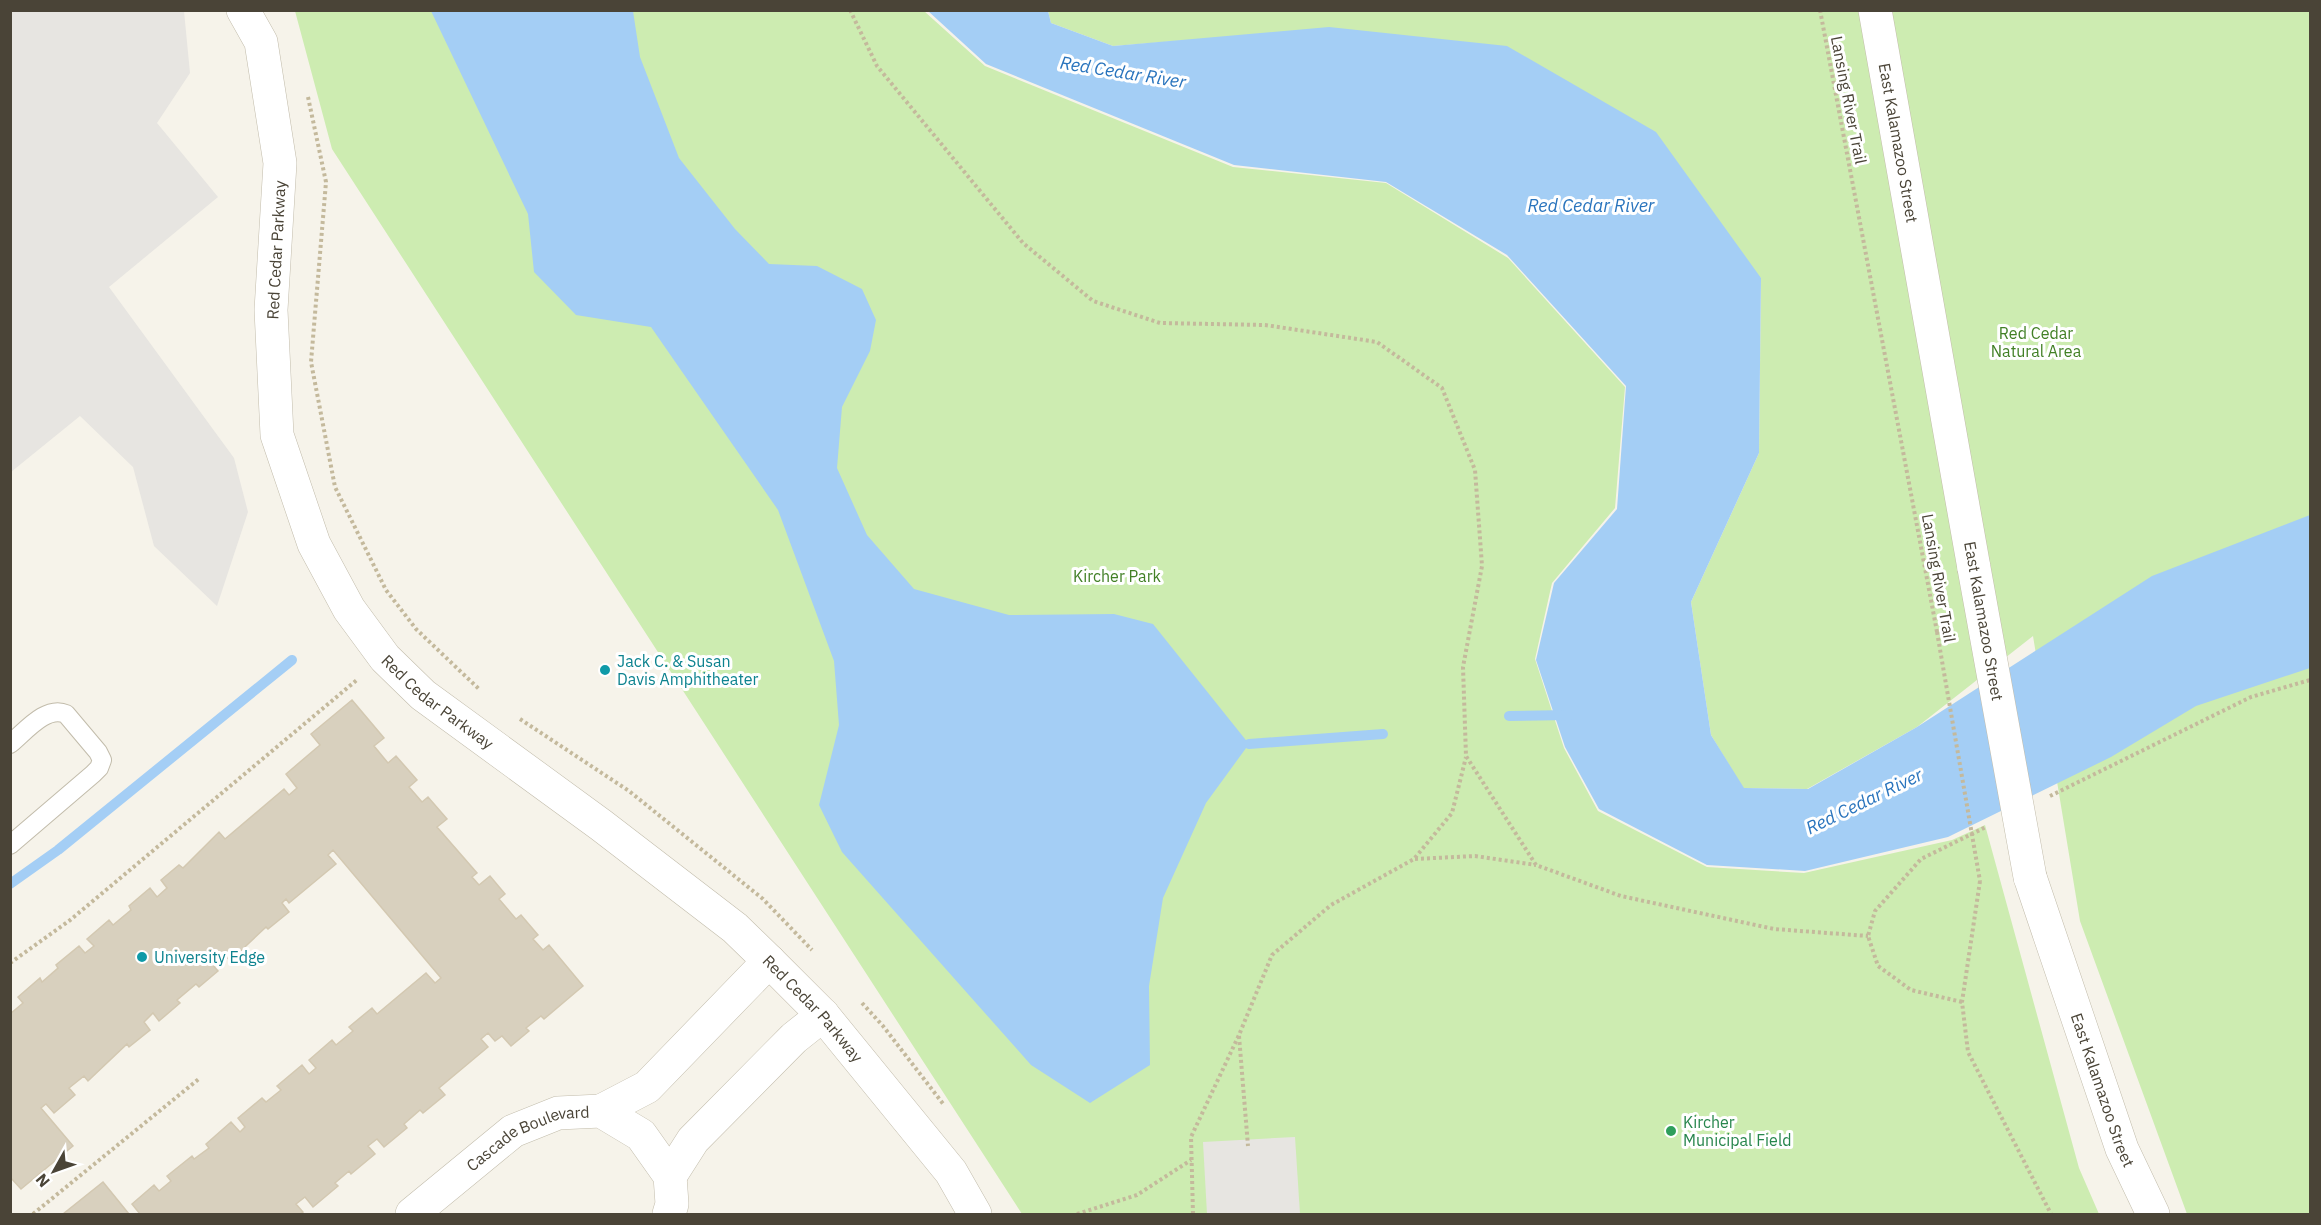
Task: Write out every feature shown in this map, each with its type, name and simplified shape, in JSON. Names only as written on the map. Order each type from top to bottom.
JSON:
[{"type":"street","name":"Red Cedar Parkway","points":[[243,10],[261,42],[280,163],[271,310],[277,435],[314,544],[349,609],[385,658],[423,695],[601,825],[735,928],[823,1015],[951,1172],[975,1215]]},
{"type":"street","name":"East Kalamazoo Street","points":[[1875,10],[2030,877],[2122,1149],[2153,1215]]},
{"type":"street","points":[[601,1111],[647,1087],[769,961]]},
{"type":"street","points":[[669,1215],[672,1204],[670,1176],[693,1140],[795,1038],[823,1015]]},
{"type":"street","name":"Cascade Boulevard","points":[[412,1215],[513,1131],[558,1113],[601,1111],[641,1135],[670,1176]]},
{"type":"lane","points":[[10,744],[46,714],[60,711],[66,714],[102,760],[99,768],[93,774],[10,845]]},
{"type":"path","points":[[850,10],[878,66],[1023,243],[1093,301],[1160,323],[1265,325],[1377,342],[1442,388],[1475,470],[1482,566],[1463,667],[1466,756],[1452,813],[1414,859],[1331,905],[1272,956],[1239,1035],[1191,1137],[1193,1215]]},
{"type":"path","name":"Lansing River Trail","points":[[1820,10],[1937,632],[1980,881],[1962,1002],[1968,1052],[2051,1215]]},
{"type":"path","points":[[306,86],[326,182],[311,362],[335,487],[386,590],[416,629],[488,697]]},
{"type":"path","points":[[10,963],[69,921],[385,658],[416,629]]},
{"type":"path","points":[[2172,736],[2252,698],[2310,680]]},
{"type":"path","points":[[516,716],[638,799],[763,899],[819,958]]},
{"type":"path","points":[[1466,756],[1536,865]]},
{"type":"path","points":[[1414,859],[1474,856],[1536,865],[1632,899],[1774,929],[1868,936]]},
{"type":"path","points":[[1875,911],[1868,936],[1878,966],[1911,990],[1962,1002]]},
{"type":"path","points":[[859,1000],[935,1090],[948,1110]]},
{"type":"path","points":[[1239,1035],[1248,1146]]},
{"type":"path","points":[[33,1215],[200,1078]]},
{"type":"path","points":[[1077,1215],[1137,1195],[1191,1160]]},
{"type":"green space","name":"Kircher Park","points":[[295,11],[924,11],[985,66],[1233,167],[1386,183],[1508,258],[1625,387],[1615,508],[1552,583],[1535,659],[1564,748],[1598,811],[1707,867],[1804,873],[1952,840],[1985,825],[2079,1168],[2099,1214],[1022,1214],[332,149]]},
{"type":"green space","name":"Red Cedar Natural Area","points":[[1048,11],[2310,11],[2310,1214],[2187,1214],[2080,921],[2033,636],[1917,727],[1807,789],[1743,788],[1711,735],[1691,602],[1759,453],[1761,278],[1203,39],[1113,46],[1051,23]]},
{"type":"shaded area","points":[[11,10],[184,11],[190,73],[157,123],[218,197],[109,287],[234,458],[248,512],[217,606],[154,546],[133,467],[80,416],[11,472]]},
{"type":"shaded area","points":[[1295,1137],[1300,1214],[1207,1214],[1203,1142]]},
{"type":"water","points":[[431,11],[633,11],[640,57],[679,158],[735,229],[769,264],[817,266],[862,289],[876,320],[870,351],[842,407],[837,468],[867,535],[914,589],[1009,615],[1114,614],[1153,624],[1249,744],[1206,803],[1163,898],[1149,986],[1150,1065],[1090,1103],[1031,1065],[842,852],[819,805],[839,725],[834,661],[778,510],[651,327],[576,315],[534,272],[528,214]]},
{"type":"water","name":"Red Cedar River","points":[[928,11],[1048,11],[1051,23],[1113,46],[1329,27],[1507,46],[1656,132],[1761,278],[1759,453],[1691,602],[1711,735],[1744,788],[1808,789],[1917,727],[2152,576],[2310,515],[2310,668],[2196,706],[2111,757],[1948,837],[1805,871],[1707,865],[1599,809],[1565,747],[1536,660],[1554,583],[1617,509],[1626,386],[1507,255],[1386,182],[1234,165],[986,64]]},
{"type":"building","name":"University Edge","points":[[352,700],[384,738],[374,746],[388,763],[396,756],[417,780],[409,787],[422,802],[428,797],[447,819],[437,827],[477,873],[472,877],[479,885],[490,876],[505,894],[499,899],[516,919],[521,915],[538,935],[533,939],[543,950],[549,945],[583,986],[544,1019],[541,1016],[526,1028],[529,1031],[511,1046],[502,1036],[495,1041],[488,1033],[481,1039],[488,1047],[439,1088],[445,1095],[423,1113],[420,1110],[404,1124],[407,1128],[384,1147],[377,1139],[368,1146],[375,1154],[351,1174],[349,1171],[335,1183],[338,1186],[313,1207],[305,1197],[296,1204],[303,1212],[300,1214],[140,1214],[132,1204],[154,1185],[159,1191],[171,1181],[167,1176],[192,1156],[194,1159],[209,1148],[206,1144],[231,1122],[240,1132],[245,1127],[238,1118],[262,1098],[266,1102],[281,1090],[277,1086],[302,1065],[309,1074],[316,1068],[309,1060],[332,1040],[336,1045],[353,1031],[349,1027],[372,1008],[377,1014],[426,973],[435,983],[441,978],[333,850],[328,855],[336,864],[289,903],[286,899],[282,903],[289,912],[268,929],[266,927],[230,961],[223,952],[211,963],[218,971],[199,987],[196,984],[177,1000],[180,1003],[159,1021],[153,1013],[144,1022],[150,1030],[129,1047],[127,1044],[88,1081],[84,1076],[69,1088],[75,1095],[54,1113],[46,1104],[41,1108],[73,1146],[21,1189],[10,1177],[10,1014],[23,1003],[18,997],[40,978],[42,982],[58,968],[56,965],[79,946],[85,953],[94,946],[87,939],[109,920],[113,925],[131,910],[129,906],[150,888],[157,897],[167,888],[161,880],[179,865],[183,868],[219,832],[225,839],[284,789],[289,795],[297,788],[286,774],[320,745],[311,734]]},
{"type":"building","points":[[103,1182],[129,1214],[63,1214]]},
{"type":"waterway","points":[[10,884],[58,850],[292,660]]},
{"type":"waterway","points":[[1509,716],[1569,715]]},
{"type":"waterway","points":[[1249,744],[1383,734]]},
{"type":"place","name":"Jack C. & Susan Davis Amphitheater","points":[[605,670]]},
{"type":"place","name":"University Edge","points":[[142,957]]},
{"type":"place","name":"Kircher Municipal Field","points":[[1671,1131]]}]
